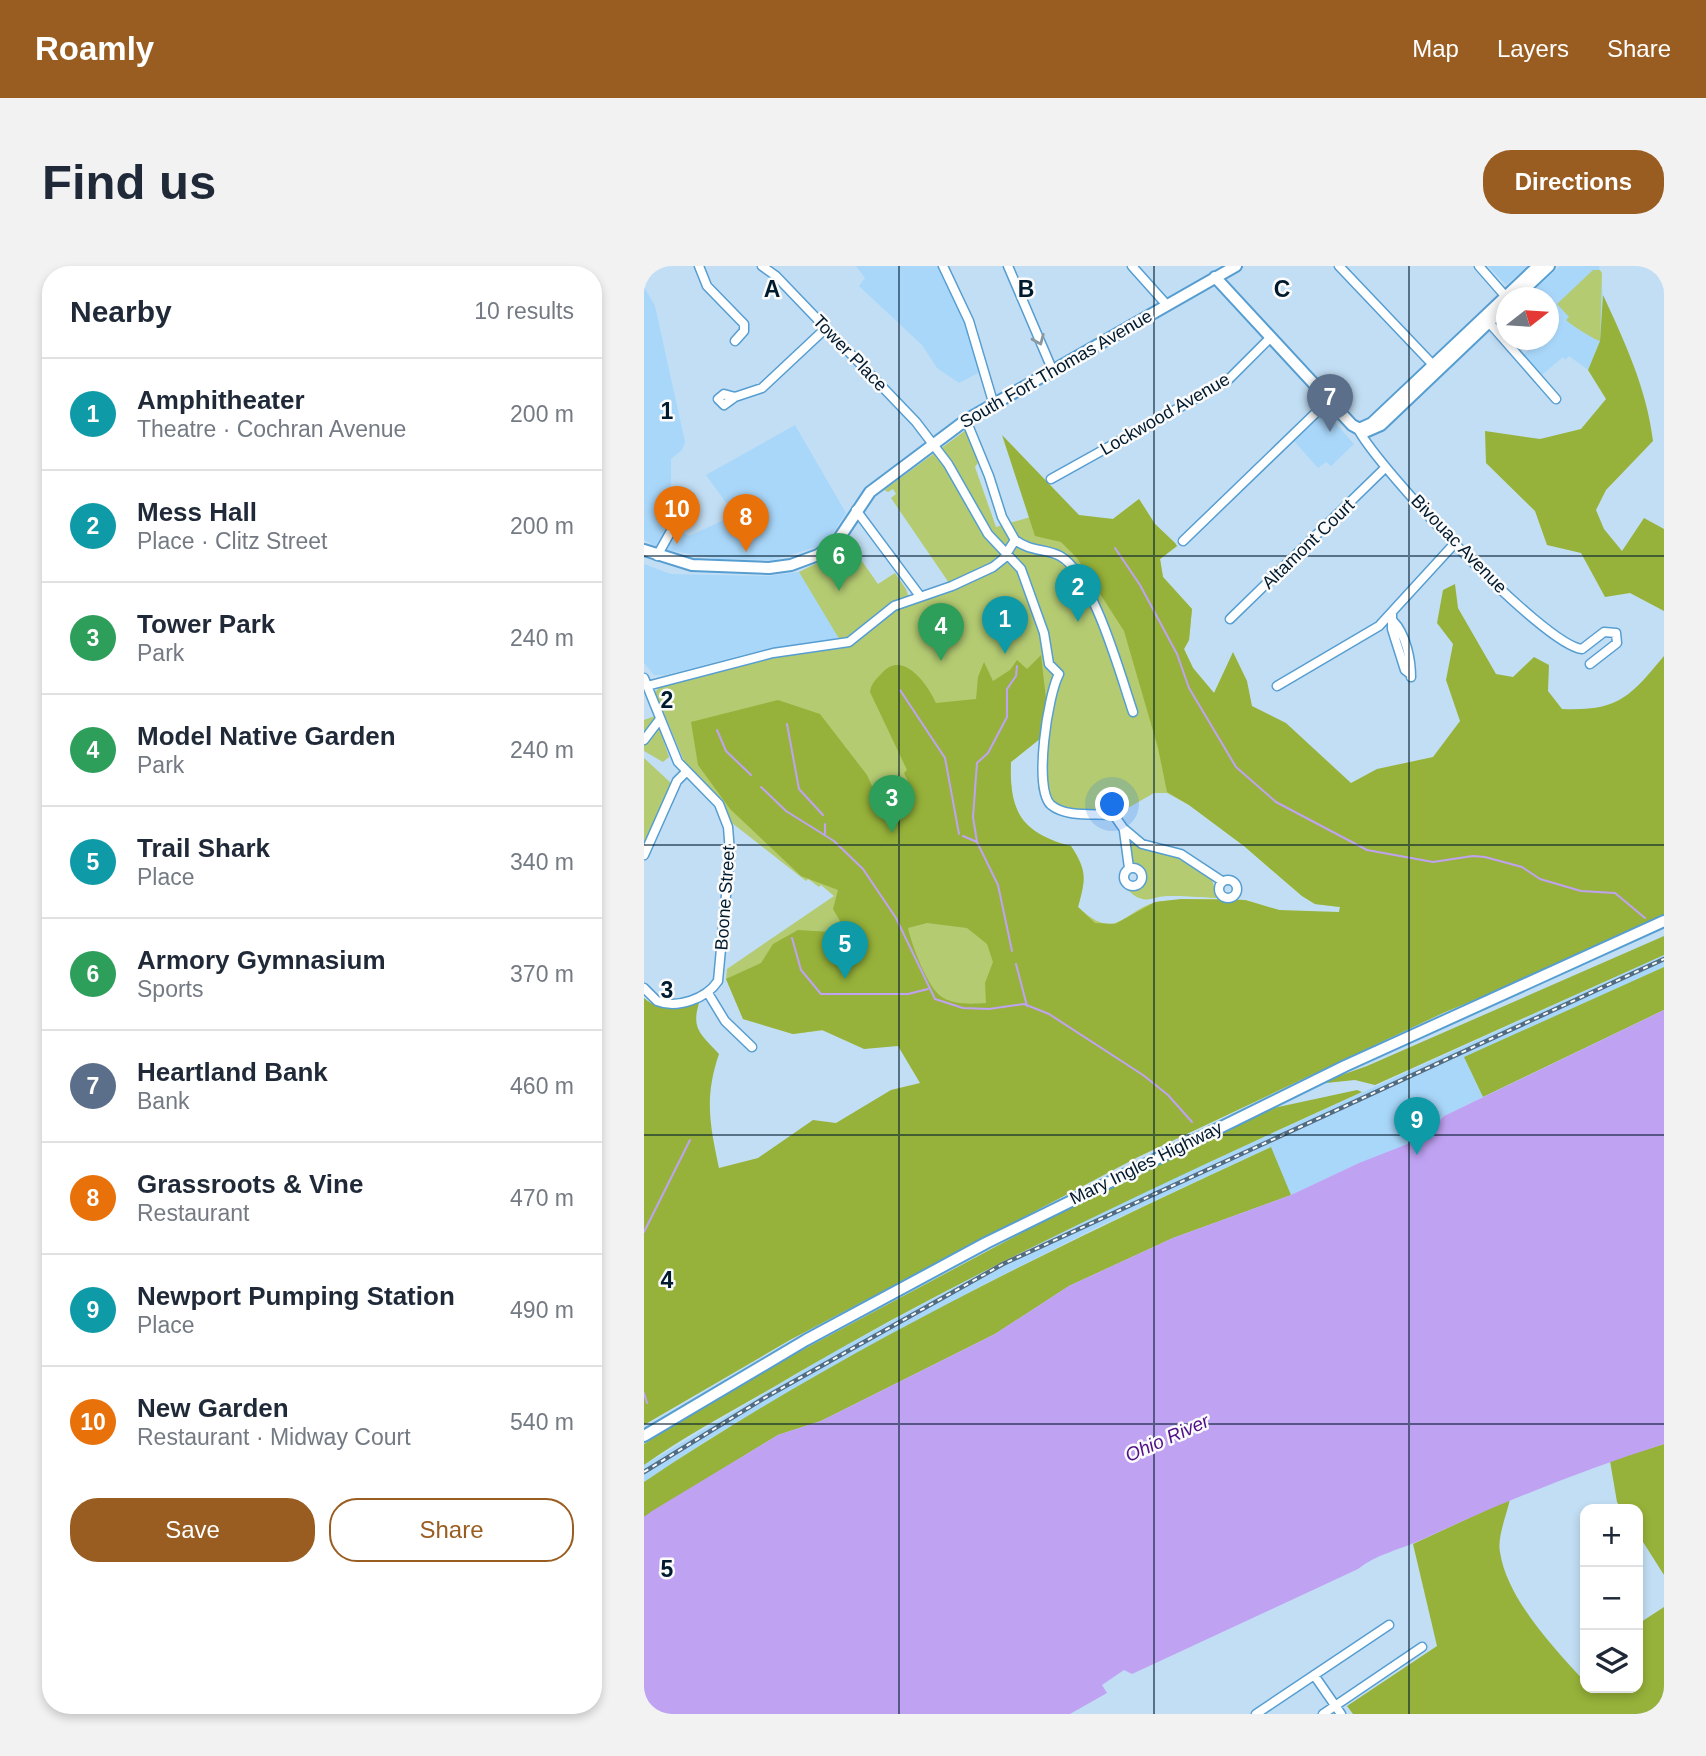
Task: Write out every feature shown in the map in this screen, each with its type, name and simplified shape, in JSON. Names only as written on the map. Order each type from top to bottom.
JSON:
[{"type":"main road","name":"South Fort Thomas Avenue","points":[[644,550],[692,565],[769,568],[791,565],[833,546],[870,492],[966,420],[993,402],[1236,266]]},
{"type":"main road","points":[[1520,287],[1538,266]]},
{"type":"main road","points":[[1524,287],[1549,266]]},
{"type":"main road","points":[[1215,277],[1329,400],[1358,429],[1365,432],[1376,429],[1496,311]]},
{"type":"main road","name":"Mary Ingles Highway","points":[[644,1436],[806,1340],[1019,1226],[1345,1066],[1664,921]]},
{"type":"street","points":[[699,266],[707,286],[744,324],[744,331],[735,341]]},
{"type":"street","name":"Tower Place","points":[[762,266],[776,276],[909,415],[955,474],[988,534],[1021,569],[1044,633],[1049,664],[1059,674],[1051,695],[1042,771],[1046,799],[1060,810],[1114,815],[1123,828]]},
{"type":"street","points":[[943,266],[970,321],[993,402]]},
{"type":"street","points":[[1008,266],[1052,369]]},
{"type":"street","points":[[1132,266],[1166,304]]},
{"type":"street","points":[[1339,266],[1436,368]]},
{"type":"street","points":[[1479,266],[1498,287]]},
{"type":"street","points":[[1487,319],[1556,398]]},
{"type":"street","points":[[735,397],[754,392],[772,379],[825,329]]},
{"type":"street","name":"Lockwood Avenue","points":[[1051,479],[1227,380],[1270,338]]},
{"type":"street","points":[[1183,541],[1329,400]]},
{"type":"street","points":[[966,420],[1002,517],[1015,540],[1028,550],[1061,556],[1079,577],[1106,629],[1132,712]]},
{"type":"street","name":"Bivouac Avenue","points":[[1358,429],[1385,468],[1533,620],[1573,647],[1585,648],[1604,632],[1616,633],[1616,643],[1612,649],[1590,664]]},
{"type":"street","name":"Altamont Court","points":[[1230,619],[1385,468]]},
{"type":"street","points":[[657,556],[690,498]]},
{"type":"street","points":[[856,510],[920,596]]},
{"type":"street","points":[[644,855],[677,781],[685,773],[645,682],[773,653],[849,642],[887,610],[974,577],[1000,562],[1015,540]]},
{"type":"street","points":[[1277,686],[1393,618],[1456,542]]},
{"type":"street","points":[[1393,618],[1392,629],[1397,646],[1405,670],[1411,676]]},
{"type":"street","points":[[644,740],[660,719]]},
{"type":"street","name":"Boone Street","points":[[685,773],[719,804],[730,833],[719,974],[718,981],[708,993]]},
{"type":"street","points":[[1123,828],[1129,868]]},
{"type":"street","points":[[1123,828],[1142,844],[1181,854],[1222,881]]},
{"type":"street","points":[[644,988],[651,997],[663,1003],[691,1000],[708,993],[725,1021],[752,1047]]},
{"type":"street","points":[[1256,1714],[1389,1625]]},
{"type":"street","points":[[1323,1714],[1422,1647]]},
{"type":"street","points":[[1314,1675],[1341,1714]]},
{"type":"shaded area","points":[[856,266],[939,266],[967,322],[982,371],[959,383],[937,368],[922,345],[859,286],[865,278]]},
{"type":"shaded area","points":[[1488,266],[1528,266],[1506,285]]},
{"type":"shaded area","points":[[1560,266],[1599,266],[1603,295],[1600,341],[1588,370],[1569,356],[1565,360],[1563,357],[1542,375],[1523,355],[1529,350],[1559,350],[1559,287],[1537,287]]},
{"type":"shaded area","points":[[644,287],[655,306],[685,442],[682,450],[671,459],[671,487],[661,517],[672,525],[659,548],[644,540]]},
{"type":"shaded area","points":[[1325,411],[1354,444],[1331,466],[1326,462],[1318,468],[1294,441]]},
{"type":"shaded area","points":[[795,425],[846,513],[831,536],[820,546],[773,560],[718,559],[663,549],[675,529],[689,536],[735,515],[706,475]]},
{"type":"shaded area","points":[[644,564],[671,574],[769,576],[799,572],[841,639],[766,649],[665,675],[654,675],[644,663]]},
{"type":"shaded area","points":[[1664,955],[1664,967],[1465,1057],[1483,1097],[1444,1116],[1439,1164],[1359,1163],[1291,1195],[1270,1147],[1096,1228],[981,1286],[712,1437],[644,1482],[644,1465],[839,1349],[987,1270],[1146,1191]]},
{"type":"green space","points":[[1593,270],[1600,270],[1600,341],[1566,320],[1569,317],[1559,306],[1559,302]]},
{"type":"green space","points":[[1603,295],[1640,385],[1653,441],[1606,490],[1596,510],[1604,529],[1622,551],[1644,518],[1664,529],[1664,611],[1630,593],[1605,597],[1581,553],[1547,545],[1535,511],[1486,463],[1485,431],[1540,439],[1581,429],[1606,399],[1588,370],[1600,341]]},
{"type":"green space","points":[[966,430],[980,460],[975,467],[996,527],[1037,515],[1113,519],[1139,499],[1155,524],[1177,546],[1160,559],[1163,577],[1192,609],[1189,640],[1184,649],[1193,668],[1214,693],[1238,748],[1664,916],[1546,971],[1445,1012],[1140,1156],[945,1075],[873,1024],[793,1034],[743,1019],[726,979],[727,969],[834,896],[821,885],[819,887],[808,879],[806,881],[732,823],[723,803],[687,768],[655,692],[660,687],[778,656],[844,647],[799,572],[829,557],[847,540],[878,584],[895,573],[906,589],[911,605],[951,592],[947,580],[891,498],[896,494],[893,489],[888,492],[884,490]],"holes":[[[1041,738],[1038,789],[1047,806],[1055,813],[1109,819],[1154,793],[1167,793],[1189,805],[1244,846],[1302,896],[1315,904],[1340,907],[1339,912],[1287,911],[1244,900],[1183,900],[1150,904],[1113,924],[1103,923],[1078,907],[1084,875],[1071,846],[1054,841],[1030,827],[1016,807],[1012,794],[1011,762]]]},
{"type":"green space","points":[[1002,435],[1079,515],[1113,519],[1139,499],[1155,524],[1177,546],[1160,559],[1163,577],[1192,609],[1189,640],[1184,649],[1193,668],[1214,693],[1233,652],[1247,681],[1252,706],[1286,723],[1351,783],[1377,769],[1433,757],[1460,721],[1446,680],[1453,644],[1437,623],[1443,590],[1455,584],[1458,608],[1496,674],[1513,677],[1534,657],[1549,665],[1548,691],[1562,709],[1597,707],[1621,699],[1641,682],[1664,656],[1664,916],[1546,971],[1445,1012],[1140,1156],[790,1340],[644,1425],[644,998],[657,1006],[671,1008],[700,1000],[697,1025],[702,1036],[719,1054],[711,1084],[710,1111],[719,1168],[758,1158],[813,1120],[836,1123],[891,1090],[920,1083],[898,1046],[864,1049],[822,1030],[793,1034],[743,1019],[726,979],[761,963],[773,944],[798,930],[831,932],[840,921],[833,909],[838,890],[801,876],[730,809],[698,765],[691,722],[778,700],[820,714],[867,775],[880,803],[911,788],[904,773],[907,770],[870,692],[882,673],[898,665],[906,667],[921,679],[936,703],[976,699],[978,677],[984,662],[993,681],[1010,670],[1017,660],[1027,669],[1041,655],[1046,699],[1041,738],[1011,762],[1012,794],[1022,818],[1030,827],[1054,841],[1071,846],[1084,875],[1078,907],[1095,923],[1115,924],[1155,902],[1181,899],[1245,900],[1279,910],[1339,912],[1340,907],[1315,904],[1302,896],[1244,846],[1167,792],[1158,748],[1124,631],[1077,558],[1061,542],[1035,536]],"holes":[[[927,923],[967,928],[987,944],[993,962],[985,983],[986,1003],[957,1003],[942,997],[931,985],[921,965],[908,928]]]},
{"type":"green space","points":[[655,716],[669,757],[663,762],[644,751],[644,720]]},
{"type":"green space","points":[[644,758],[671,783],[644,848]]},
{"type":"green space","points":[[1130,839],[1171,853],[1211,875],[1217,898],[1137,897],[1125,887],[1139,888],[1146,877],[1140,866],[1131,864]]},
{"type":"green space","points":[[1664,936],[1664,955],[1375,1085],[1355,1080],[1316,1084],[1367,1066]]},
{"type":"green space","points":[[1664,967],[1664,1010],[1483,1097],[1464,1057]]},
{"type":"green space","points":[[1357,1090],[1362,1092],[1146,1192],[933,1298],[718,1419],[644,1465],[644,1444],[759,1373],[1070,1207],[1269,1109]]},
{"type":"green space","points":[[1271,1147],[1291,1195],[1173,1238],[1069,1286],[995,1334],[821,1421],[778,1435],[644,1517],[644,1482],[795,1388],[872,1344],[1030,1262]]},
{"type":"green space","points":[[1664,1444],[1664,1575],[1643,1542],[1643,1504],[1618,1504],[1610,1461]]},
{"type":"green space","points":[[1510,1499],[1500,1540],[1504,1570],[1534,1622],[1580,1676],[1580,1693],[1643,1693],[1643,1621],[1664,1607],[1664,1714],[1353,1714],[1347,1706],[1437,1646],[1413,1544]]},
{"type":"water","name":"Ohio River","points":[[1664,1010],[1664,1444],[1510,1500],[1380,1556],[1358,1569],[1132,1674],[1124,1670],[1102,1685],[1107,1693],[1070,1714],[644,1714],[644,1517],[652,1511],[778,1435],[821,1421],[995,1334],[1069,1286],[1173,1238],[1291,1195],[1359,1163],[1423,1138],[1444,1116]]},
{"type":"waterway","points":[[1115,548],[1140,585],[1177,654],[1189,688],[1236,767],[1276,802],[1367,850],[1433,862],[1473,856],[1485,857],[1522,867],[1540,879],[1581,891],[1615,893],[1645,918]]},
{"type":"waterway","points":[[1012,951],[998,885],[977,842],[973,817],[977,763],[988,753],[1007,717],[1007,689],[1016,676],[1017,666]]},
{"type":"waterway","points":[[900,690],[945,758],[959,834]]},
{"type":"waterway","points":[[787,724],[799,789],[823,815]]},
{"type":"waterway","points":[[717,730],[726,751],[751,775]]},
{"type":"waterway","points":[[761,787],[786,811],[834,841],[863,869],[896,918],[935,999],[963,1008],[989,1009],[1024,1004],[1049,1014],[1143,1075],[1168,1095],[1192,1122]]},
{"type":"waterway","points":[[825,824],[825,834]]},
{"type":"waterway","points":[[963,836],[977,842]]},
{"type":"waterway","points":[[792,938],[801,970],[821,994],[908,994],[928,989]]},
{"type":"waterway","points":[[1016,964],[1027,1006]]},
{"type":"waterway","points":[[644,1232],[690,1140]]},
{"type":"waterway","points":[[644,1393],[647,1403]]},
{"type":"railway","points":[[644,1472],[766,1397],[1003,1264],[1664,959]]},
{"type":"place","name":"Heartland Bank","points":[[1330,432]]},
{"type":"place","name":"New Garden","points":[[677,544]]},
{"type":"place","name":"Grassroots & Vine","points":[[746,552]]},
{"type":"place","name":"Armory Gymnasium","points":[[839,591]]},
{"type":"place","name":"Mess Hall","points":[[1078,622]]},
{"type":"place","name":"Amphitheater","points":[[1005,654]]},
{"type":"place","name":"Model Native Garden","points":[[941,661]]},
{"type":"place","name":"Tower Park","points":[[892,833]]},
{"type":"place","name":"Trail Shark","points":[[845,979]]},
{"type":"place","name":"Newport Pumping Station","points":[[1417,1155]]}]
